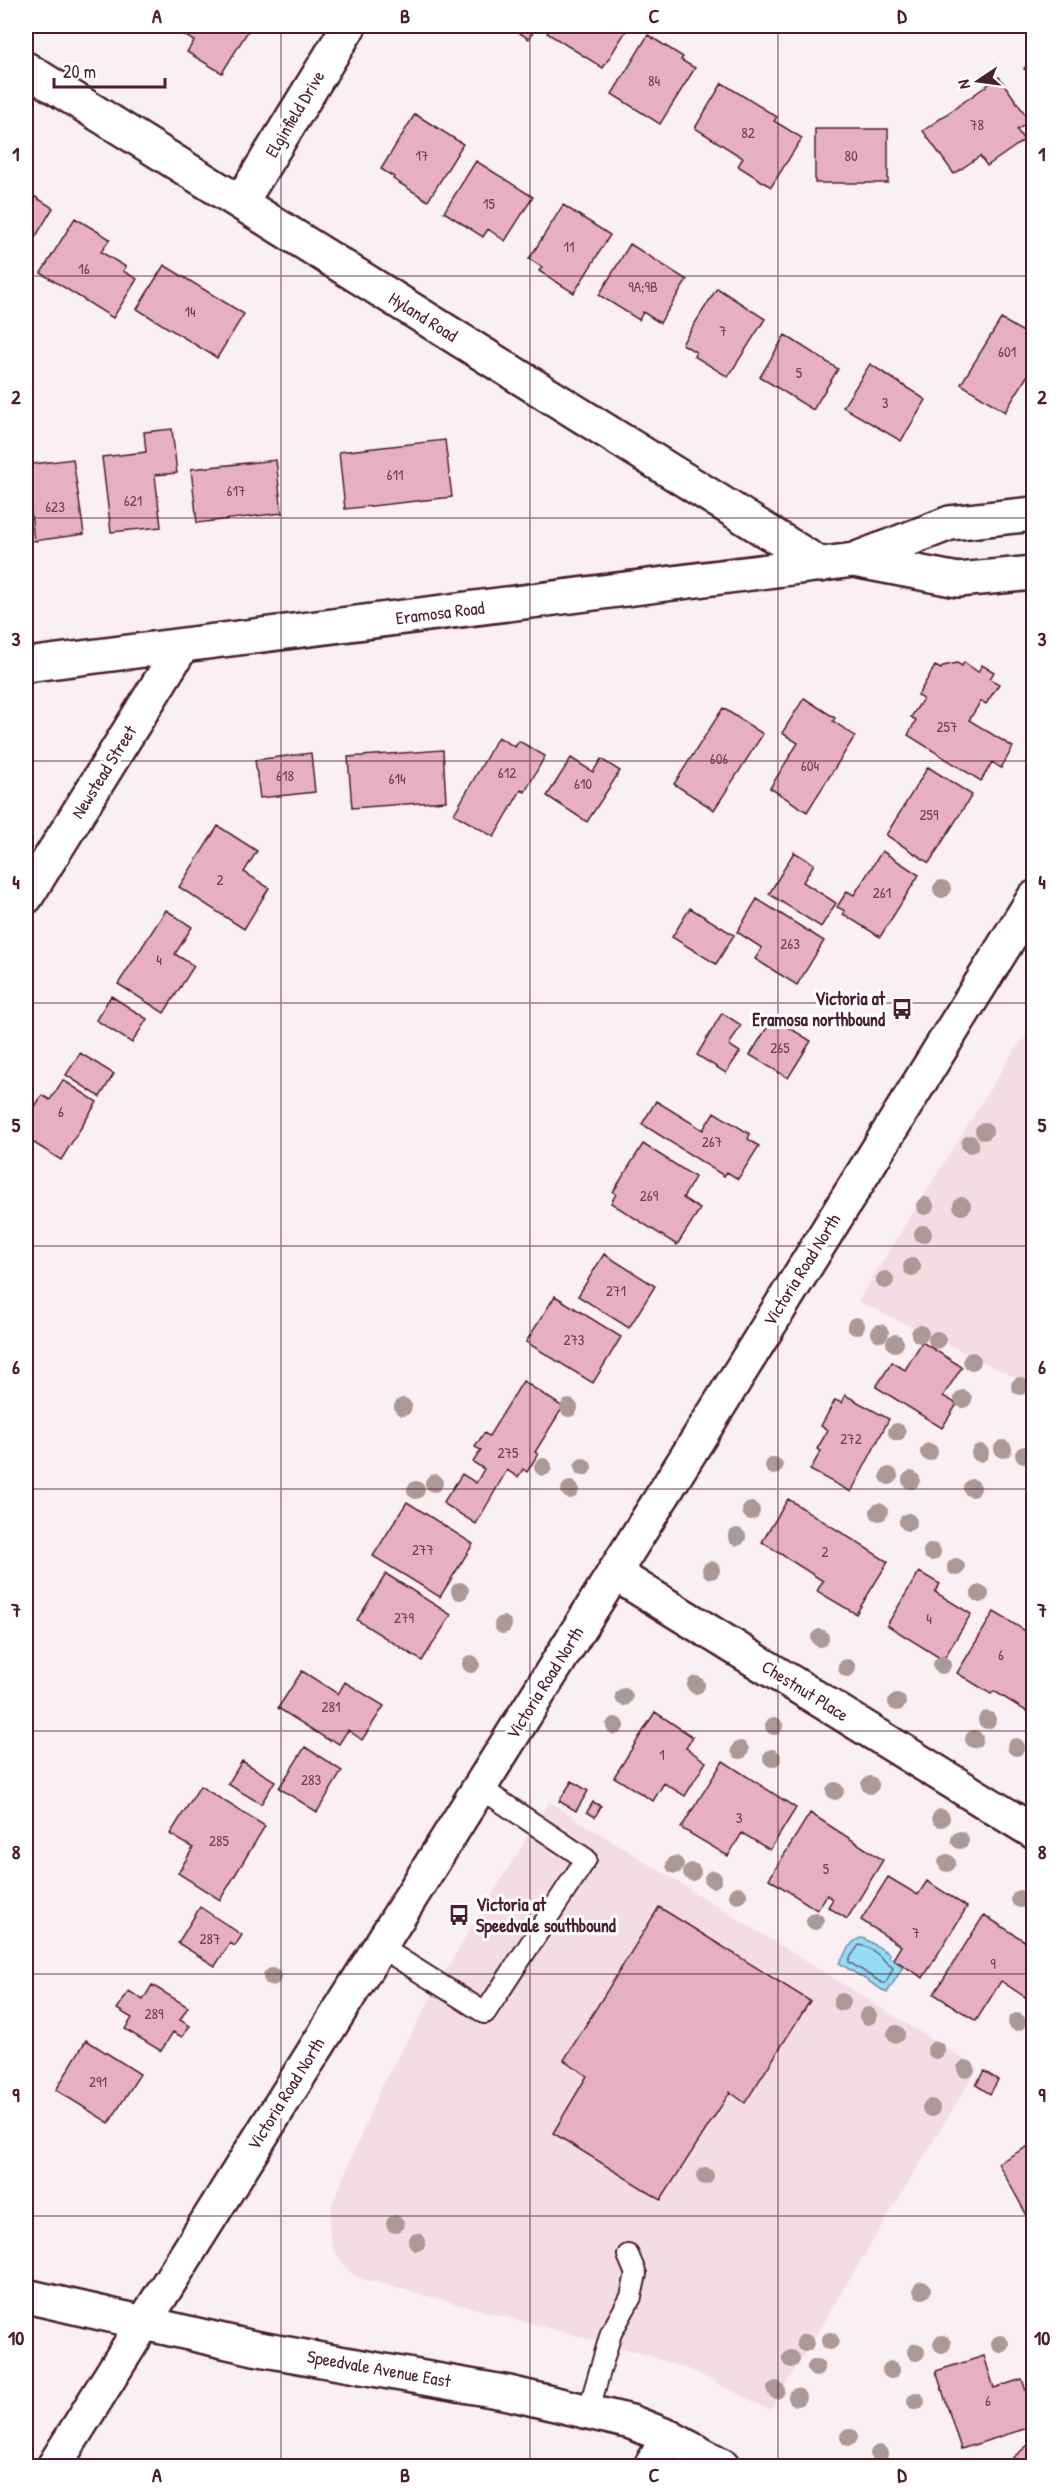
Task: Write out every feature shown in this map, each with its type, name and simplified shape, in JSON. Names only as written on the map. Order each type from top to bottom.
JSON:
[{"type":"main road","name":"Elginfield Drive","points":[[241,202],[349,26]]},
{"type":"main road","name":"Hyland Road","points":[[26,69],[821,565]]},
{"type":"main road","name":"Eramosa Road","points":[[26,665],[821,565],[854,560],[950,523],[1034,514]]},
{"type":"main road","name":"Eramosa Road","points":[[854,560],[958,580],[1032,573]]},
{"type":"main road","name":"Newstead Street","points":[[26,897],[182,646]]},
{"type":"main road","name":"Victoria Road North","points":[[54,2466],[1034,898]]},
{"type":"main road","name":"Chestnut Place","points":[[614,1573],[1034,1832]]},
{"type":"main road","points":[[997,1809],[1034,1808]]},
{"type":"main road","name":"Speedvale Avenue East","points":[[26,2296],[254,2348],[509,2393],[631,2422],[669,2437],[723,2466]]},
{"type":"main road","points":[[651,2466],[669,2437]]},
{"type":"lane","points":[[379,1946],[485,2013],[586,1859],[479,1787]]},
{"type":"lane","points":[[588,2412],[611,2333],[631,2297],[634,2286],[636,2274],[628,2255]]},
{"type":"shaded area","points":[[1033,1030],[1033,1386],[858,1301],[1015,1049]]},
{"type":"shaded area","points":[[549,1802],[978,2068],[770,2410],[693,2371],[635,2351],[356,2277],[345,2267],[333,2248],[329,2229],[331,2207],[381,2087],[462,1943]]},
{"type":"water","points":[[860,1938],[890,1954],[889,1957],[903,1967],[887,1993],[839,1963],[853,1942]]},
{"type":"building","points":[[169,26],[251,26],[222,73],[187,52],[194,41]]},
{"type":"building","points":[[508,26],[537,26],[529,39]]},
{"type":"building","points":[[552,26],[629,26],[603,68],[547,33]]},
{"type":"building","points":[[648,35],[683,57],[681,60],[695,68],[660,124],[612,94]]},
{"type":"building","points":[[1034,54],[1034,75],[1024,69]]},
{"type":"building","points":[[999,77],[1030,121],[1017,130],[1024,140],[987,166],[980,156],[954,174],[923,131]]},
{"type":"building","points":[[722,83],[777,117],[774,121],[802,138],[771,187],[738,166],[743,158],[695,128]]},
{"type":"building","points":[[415,114],[463,144],[428,201],[381,169]]},
{"type":"building","points":[[815,129],[888,129],[888,183],[815,183]]},
{"type":"building","points":[[476,161],[533,197],[505,241],[488,229],[483,237],[444,212]]},
{"type":"building","points":[[26,191],[53,208],[27,251],[26,249]]},
{"type":"building","points":[[563,205],[610,235],[574,293],[539,271],[542,267],[529,259]]},
{"type":"building","points":[[75,218],[110,239],[101,252],[126,267],[123,271],[137,279],[113,318],[41,273]]},
{"type":"building","points":[[630,244],[687,280],[660,323],[643,312],[639,320],[599,295]]},
{"type":"building","points":[[164,265],[244,314],[217,358],[137,309]]},
{"type":"building","points":[[717,288],[765,319],[728,377],[694,356],[696,352],[682,344]]},
{"type":"building","points":[[1001,319],[1034,338],[1034,365],[1005,412],[961,384]]},
{"type":"building","points":[[785,335],[838,369],[813,410],[760,377]]},
{"type":"building","points":[[870,364],[926,400],[901,441],[843,407]]},
{"type":"building","points":[[172,429],[177,473],[155,475],[161,527],[111,532],[102,457],[146,452],[144,432]]},
{"type":"building","points":[[445,440],[452,497],[345,509],[339,452]]},
{"type":"building","points":[[73,459],[84,534],[34,541],[26,465]]},
{"type":"building","points":[[276,460],[282,513],[197,523],[191,469]]},
{"type":"building","points":[[964,662],[978,672],[982,665],[994,672],[990,679],[999,684],[986,704],[981,701],[969,720],[1013,747],[1001,768],[992,762],[981,781],[908,735],[916,720],[911,717],[923,699],[918,695],[935,666],[941,669],[943,666],[957,663],[962,666]]},
{"type":"building","points":[[804,698],[835,718],[833,721],[855,736],[807,812],[770,788],[798,743],[782,733]]},
{"type":"building","points":[[723,708],[763,734],[714,810],[674,784]]},
{"type":"building","points":[[498,737],[515,747],[519,741],[545,756],[525,792],[521,790],[494,837],[454,814]]},
{"type":"building","points":[[443,750],[446,801],[352,808],[348,757]]},
{"type":"building","points":[[311,753],[315,792],[260,798],[255,760]]},
{"type":"building","points":[[571,758],[593,772],[601,759],[620,771],[587,822],[547,796]]},
{"type":"building","points":[[928,767],[972,795],[929,863],[886,835]]},
{"type":"building","points":[[218,826],[257,851],[244,872],[269,888],[244,929],[179,887]]},
{"type":"building","points":[[882,851],[919,875],[880,937],[843,914],[845,911],[837,907],[847,891],[854,895]]},
{"type":"building","points":[[794,852],[814,864],[803,882],[836,903],[821,927],[769,894]]},
{"type":"building","points":[[757,899],[824,941],[797,985],[755,959],[762,948],[737,932]]},
{"type":"building","points":[[690,908],[734,935],[716,964],[672,937]]},
{"type":"building","points":[[166,910],[192,927],[175,954],[194,966],[164,1013],[118,984]]},
{"type":"building","points":[[111,996],[147,1019],[132,1043],[96,1020]]},
{"type":"building","points":[[722,1013],[741,1025],[729,1045],[740,1052],[726,1073],[697,1055]]},
{"type":"building","points":[[773,1018],[811,1041],[788,1078],[750,1055]]},
{"type":"building","points":[[80,1053],[114,1074],[100,1097],[66,1075]]},
{"type":"building","points":[[63,1080],[97,1102],[61,1160],[26,1138],[26,1121],[42,1095],[50,1100]]},
{"type":"building","points":[[656,1101],[703,1130],[714,1112],[750,1134],[748,1139],[759,1146],[738,1179],[727,1172],[724,1176],[642,1124]]},
{"type":"building","points":[[643,1144],[695,1177],[683,1198],[700,1209],[677,1245],[611,1203],[616,1194],[613,1192]]},
{"type":"building","points":[[604,1254],[655,1286],[629,1328],[578,1296]]},
{"type":"building","points":[[555,1296],[621,1337],[593,1383],[526,1342]]},
{"type":"building","points":[[922,1342],[962,1367],[943,1396],[957,1404],[942,1428],[876,1387],[892,1362],[905,1370]]},
{"type":"building","points":[[523,1381],[563,1407],[535,1452],[538,1454],[527,1472],[523,1469],[518,1477],[507,1470],[476,1524],[443,1503],[462,1474],[476,1483],[484,1469],[473,1462],[481,1450],[475,1447],[484,1433],[489,1436]]},
{"type":"building","points":[[845,1395],[889,1419],[851,1492],[810,1470],[821,1451],[817,1449],[828,1430],[821,1426],[835,1400],[842,1403]]},
{"type":"building","points":[[788,1499],[888,1562],[856,1614],[817,1591],[823,1581],[762,1542]]},
{"type":"building","points":[[407,1502],[473,1544],[440,1597],[373,1556]]},
{"type":"building","points":[[919,1572],[940,1584],[935,1592],[971,1614],[943,1660],[887,1625]]},
{"type":"building","points":[[386,1574],[451,1615],[422,1661],[357,1620]]},
{"type":"building","points":[[994,1612],[1034,1636],[1034,1716],[994,1691],[991,1694],[957,1673]]},
{"type":"building","points":[[302,1671],[338,1694],[345,1682],[384,1706],[362,1740],[348,1730],[339,1744],[331,1739],[330,1741],[278,1708]]},
{"type":"building","points":[[655,1712],[693,1737],[686,1748],[706,1762],[685,1796],[664,1783],[653,1801],[614,1777]]},
{"type":"building","points":[[305,1747],[342,1771],[317,1812],[279,1788]]},
{"type":"building","points":[[242,1761],[275,1781],[261,1804],[228,1784]]},
{"type":"building","points":[[723,1761],[796,1808],[770,1850],[742,1833],[728,1856],[681,1828]]},
{"type":"building","points":[[572,1781],[588,1791],[576,1811],[559,1801]]},
{"type":"building","points":[[200,1786],[265,1826],[220,1900],[178,1873],[193,1848],[170,1834]]},
{"type":"building","points":[[593,1802],[601,1806],[595,1817],[587,1812]]},
{"type":"building","points":[[810,1813],[883,1860],[847,1919],[828,1907],[833,1899],[827,1895],[817,1910],[769,1879]]},
{"type":"building","points":[[888,1877],[918,1895],[927,1881],[967,1907],[923,1978],[893,1959],[901,1946],[861,1920]]},
{"type":"building","points":[[200,1907],[242,1935],[235,1946],[230,1943],[215,1966],[178,1943]]},
{"type":"building","points":[[659,1907],[810,2001],[745,2103],[730,2092],[661,2200],[553,2133],[587,2076],[564,2060]]},
{"type":"building","points":[[984,1915],[1034,1947],[1034,1983],[1025,1997],[1001,1981],[976,2021],[934,1994]]},
{"type":"building","points":[[152,1985],[188,2007],[180,2020],[190,2026],[182,2037],[173,2032],[161,2051],[125,2029],[132,2018],[117,2009],[129,1991],[143,2000]]},
{"type":"building","points":[[86,2040],[140,2074],[109,2123],[56,2090]]},
{"type":"building","points":[[984,2071],[998,2080],[990,2094],[976,2085]]},
{"type":"building","points":[[1034,2143],[1034,2228],[998,2163]]},
{"type":"building","points":[[984,2356],[994,2388],[1022,2379],[1034,2415],[1034,2426],[961,2449],[936,2371]]},
{"type":"building","points":[[1034,2440],[1034,2466],[1003,2466]]},
{"type":"place","name":"Victoria at Eramosa northbound","points":[[902,1009]]},
{"type":"place","name":"Victoria at Speedvale southbound","points":[[459,1915]]}]
